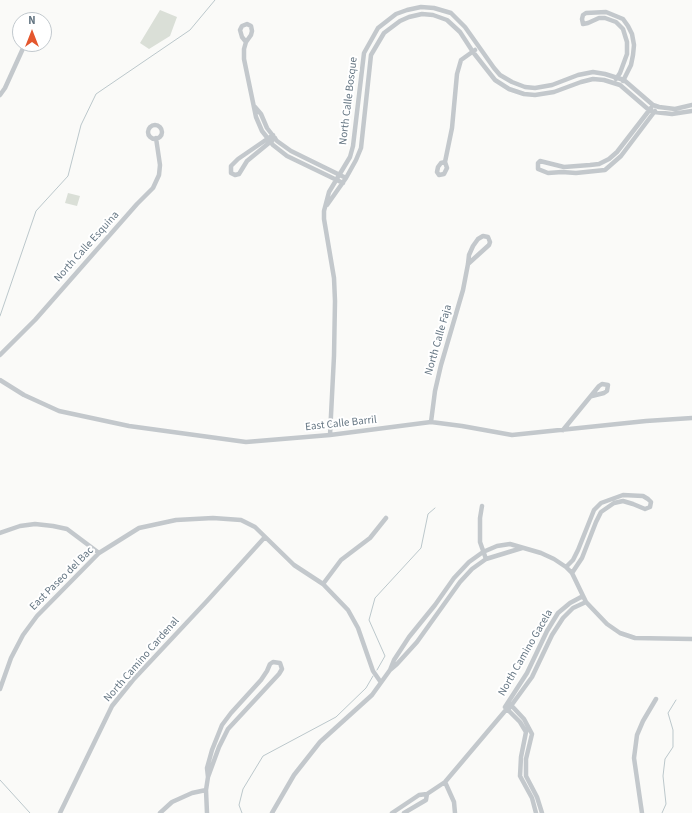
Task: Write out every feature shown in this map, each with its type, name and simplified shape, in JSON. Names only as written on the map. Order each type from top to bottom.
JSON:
[{"type":"street","name":"North Calle Bosque","points":[[330,434],[335,301],[333,266],[324,219],[329,192],[350,157],[354,146],[364,53],[378,28],[396,14],[421,7],[434,8],[451,13],[465,27],[479,47]]},
{"type":"street","points":[[614,82],[618,77],[627,54],[627,42],[623,29],[616,22],[606,18],[599,18],[583,24],[583,15],[586,13],[606,12],[615,15],[623,20],[632,34],[634,45],[631,65],[620,86]]},
{"type":"street","name":"North Calle Bosque","points":[[326,206],[343,183],[361,148],[371,55],[384,33],[391,26],[409,17],[422,14],[433,15],[447,20],[460,32],[473,52]]},
{"type":"street","points":[[246,42],[244,59],[256,117],[262,131],[269,140],[287,156],[343,183]]},
{"type":"street","points":[[445,162],[452,128],[457,74],[461,60],[479,47],[500,75],[521,86],[535,88],[552,85],[582,74],[593,72],[618,77],[624,80],[653,105],[675,109],[692,105]]},
{"type":"street","points":[[0,95],[5,88],[21,52]]},
{"type":"street","points":[[473,52],[495,80],[509,89],[519,93],[535,95],[554,92],[583,81],[593,80],[614,82],[652,111],[672,114],[692,111]]},
{"type":"street","points":[[582,74],[583,81]]},
{"type":"street","points":[[519,93],[521,86]]},
{"type":"street","points":[[653,105],[652,111],[621,156],[605,170],[576,173],[548,173],[538,169],[537,165],[540,161],[564,167],[599,164],[609,159],[652,111],[659,107]]},
{"type":"street","points":[[255,107],[261,114],[267,128],[291,151],[346,178]]},
{"type":"street","points":[[269,140],[238,159],[231,166],[231,173],[234,175],[239,174],[247,161],[274,136]]},
{"type":"street","name":"North Calle Esquina","points":[[0,355],[34,320],[153,188],[159,175],[160,165],[156,138]]},
{"type":"street","name":"North Calle Faja","points":[[431,422],[435,391],[441,365],[463,290],[468,264],[471,250],[478,239],[483,236],[488,237],[490,242],[489,245],[468,264]]},
{"type":"street","name":"East Calle Barril","points":[[0,380],[24,395],[60,411],[129,426],[246,442],[431,422],[512,435],[692,418]]},
{"type":"street","points":[[563,430],[592,396]]},
{"type":"street","points":[[566,567],[573,560],[594,510],[601,503],[623,495],[642,496],[648,499],[650,502],[650,507],[645,509],[623,502],[614,503],[601,512],[582,558],[572,572]]},
{"type":"street","points":[[482,506],[480,518],[480,542],[486,559]]},
{"type":"street","name":"East Paseo del Bac","points":[[0,689],[11,658],[23,635],[37,616],[99,553],[139,528],[176,520],[213,518],[241,520],[254,526],[294,565],[323,584],[348,610],[355,622],[361,634],[373,671],[380,682]]},
{"type":"street","points":[[323,584],[341,560],[370,538],[386,518]]},
{"type":"street","points":[[0,533],[20,526],[35,524],[53,526],[66,529],[99,553]]},
{"type":"street","name":"North Camino Cardenal","points":[[60,813],[112,706],[133,680],[265,537]]},
{"type":"street","points":[[390,670],[394,660],[409,637],[435,605],[454,578],[469,562],[483,552],[497,546],[510,544],[541,553],[566,567],[572,572],[586,602],[607,624],[620,633],[635,638],[692,639]]},
{"type":"street","points":[[272,813],[294,775],[320,742],[372,695],[390,670],[398,664],[417,642],[460,582],[472,569],[486,559],[522,548]]},
{"type":"street","name":"North Camino Gacela","points":[[510,704],[558,613],[570,603],[583,596]]},
{"type":"street","name":"North Camino Gacela","points":[[392,813],[420,795],[427,794],[445,782],[532,677],[552,635],[563,618],[573,608],[586,602]]},
{"type":"street","points":[[540,647],[544,652]]},
{"type":"street","points":[[207,813],[206,790],[208,777],[228,729],[279,674],[282,669],[280,663],[277,662],[270,664],[260,680],[222,725],[212,750],[207,768],[208,777]]},
{"type":"street","points":[[642,813],[634,758],[637,735],[643,721],[656,699]]},
{"type":"street","points":[[510,704],[524,719],[532,734],[526,759],[526,776],[537,797],[542,813]]},
{"type":"street","points":[[506,709],[520,722],[526,732],[521,757],[520,776],[532,798],[536,813]]},
{"type":"street","points":[[445,782],[454,802],[455,813]]},
{"type":"street","points":[[160,813],[172,802],[191,793],[206,790]]},
{"type":"street","name":"North Camino Gacela","points":[[404,813],[426,800],[427,794]]},
{"type":"shaded area","points":[[160,10],[177,17],[170,36],[149,49],[140,43]]},
{"type":"shaded area","points":[[68,193],[80,196],[77,206],[65,203]]},
{"type":"waterway","points":[[0,316],[36,211],[68,176],[81,125],[96,94],[190,30],[215,0]]},
{"type":"waterway","points":[[377,670],[385,656],[369,620],[375,598],[421,548],[428,514],[435,508]]},
{"type":"waterway","points":[[242,813],[239,805],[243,789],[263,756],[336,717],[366,688],[373,676]]},
{"type":"waterway","points":[[662,813],[666,804],[663,776],[665,759],[673,747],[673,730],[668,713],[676,700]]},
{"type":"waterway","points":[[0,780],[30,813]]}]
